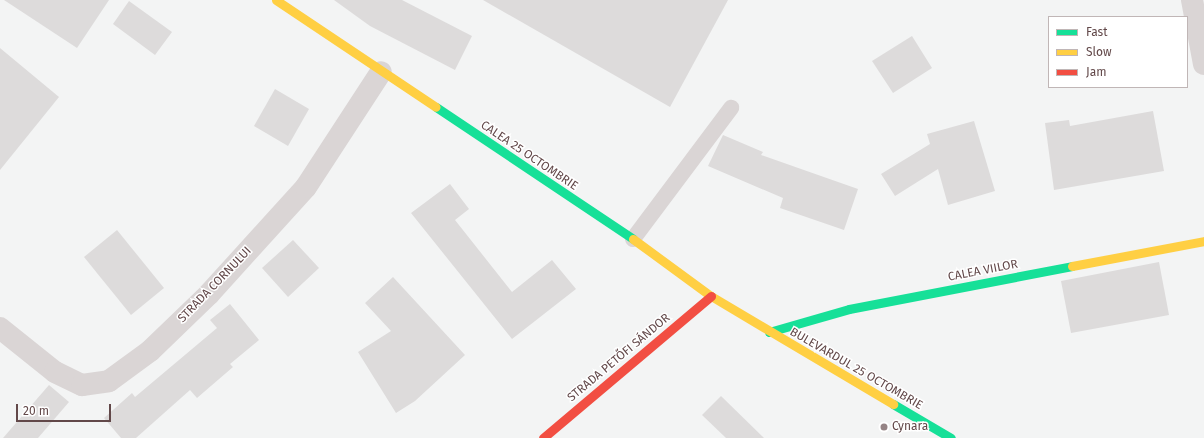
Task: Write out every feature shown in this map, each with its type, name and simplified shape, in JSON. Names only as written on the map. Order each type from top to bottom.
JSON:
[{"type":"main road","name":"CALEA 25 OCTOMBRIE","points":[[276,0],[381,72],[633,239],[711,296],[769,332]]},
{"type":"main road","name":"CALEA VIILOR","points":[[769,332],[849,309],[1204,241]]},
{"type":"main road","name":"STRADA PETŐFI SÁNDOR","points":[[543,438],[711,296]]},
{"type":"main road","name":"BULEVARDUL 25 OCTOMBRIE","points":[[769,332],[951,438]]},
{"type":"street","points":[[1192,0],[1204,64]]},
{"type":"street","name":"STRADA CORNULUI","points":[[0,328],[55,372],[82,385],[109,381],[150,351],[209,294],[306,187],[381,72]]},
{"type":"lane","points":[[633,239],[731,108]]},
{"type":"building","points":[[4,0],[109,0],[77,48]]},
{"type":"building","points":[[334,0],[402,0],[472,36],[455,70],[370,26]]},
{"type":"building","points":[[483,0],[728,0],[670,107]]},
{"type":"building","points":[[129,1],[172,32],[155,55],[113,24]]},
{"type":"building","points":[[912,36],[932,68],[893,93],[872,61]]},
{"type":"building","points":[[0,48],[59,97],[0,170]]},
{"type":"building","points":[[275,89],[309,109],[288,146],[254,126]]},
{"type":"building","points":[[1153,111],[1164,171],[1054,190],[1045,123],[1069,120],[1070,126]]},
{"type":"building","points":[[974,121],[995,191],[948,205],[938,169],[895,196],[881,174],[930,144],[927,134]]},
{"type":"building","points":[[723,135],[763,152],[761,155],[858,189],[844,230],[780,208],[783,198],[708,166]]},
{"type":"building","points":[[450,184],[469,209],[455,220],[512,292],[552,260],[576,289],[512,339],[411,213]]},
{"type":"building","points":[[117,230],[164,288],[131,315],[84,257]]},
{"type":"building","points":[[293,240],[319,268],[288,297],[262,268]]},
{"type":"building","points":[[1159,262],[1169,315],[1071,333],[1061,281]]},
{"type":"building","points":[[393,277],[465,355],[415,401],[396,413],[358,352],[391,331],[365,303]]},
{"type":"building","points":[[230,304],[259,340],[230,364],[233,367],[197,398],[190,390],[136,438],[121,438],[104,418],[132,393],[135,397],[217,328],[210,320]]},
{"type":"building","points":[[49,385],[69,402],[38,438],[3,438]]},
{"type":"building","points":[[721,396],[764,438],[726,438],[702,415]]},
{"type":"traffic: fast","points":[[436,107],[633,239]]},
{"type":"traffic: fast","points":[[769,332],[849,309],[1072,266]]},
{"type":"traffic: fast","points":[[893,404],[951,438]]},
{"type":"traffic: slow","points":[[276,0],[436,107]]},
{"type":"traffic: slow","points":[[633,239],[711,296],[893,404]]},
{"type":"traffic: slow","points":[[1072,266],[1204,241]]},
{"type":"traffic: jam","points":[[543,438],[711,296]]},
{"type":"place","name":"Cynara","points":[[884,427]]}]
